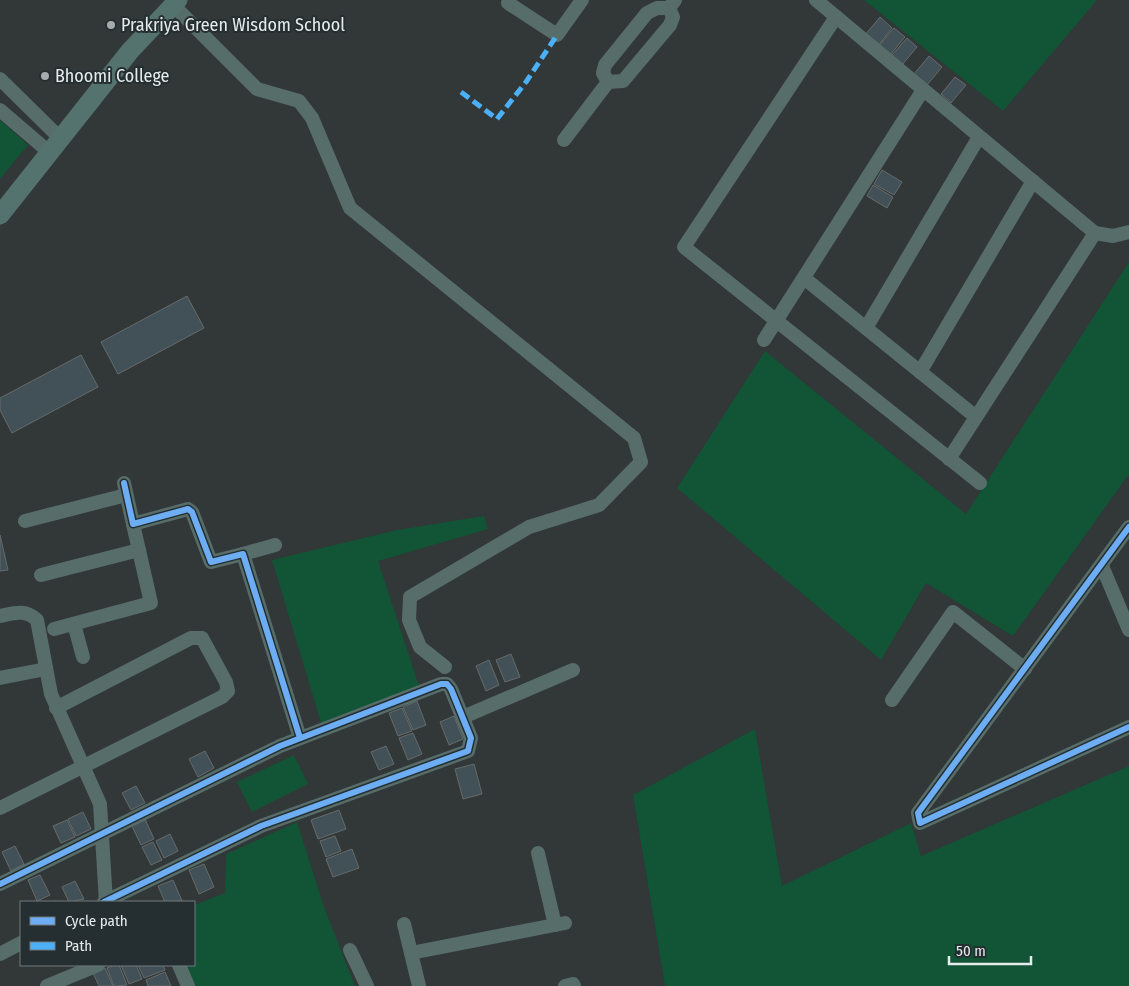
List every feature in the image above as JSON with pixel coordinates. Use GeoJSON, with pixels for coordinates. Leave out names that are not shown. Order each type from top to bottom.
{"type":"FeatureCollection","features":[{"type":"Feature","properties":{"kind":"main road"},"geometry":{"type":"LineString","coordinates":[[0,215],[130,51],[176,3]]}},
{"type":"Feature","properties":{"kind":"street"},"geometry":{"type":"LineString","coordinates":[[508,3],[557,35],[582,0]]}},
{"type":"Feature","properties":{"kind":"street"},"geometry":{"type":"LineString","coordinates":[[816,0],[1095,233],[1112,236],[1129,232]]}},
{"type":"Feature","properties":{"kind":"street"},"geometry":{"type":"LineString","coordinates":[[176,3],[257,90],[299,101],[312,118],[350,208],[634,438],[641,462],[598,505],[529,527],[410,596],[409,620],[420,648],[444,667]]}},
{"type":"Feature","properties":{"kind":"street"},"geometry":{"type":"LineString","coordinates":[[564,140],[608,82],[623,81],[670,25],[672,4],[657,8],[647,14],[606,66],[603,72],[608,82]]}},
{"type":"Feature","properties":{"kind":"street"},"geometry":{"type":"LineString","coordinates":[[836,17],[684,247],[980,483]]}},
{"type":"Feature","properties":{"kind":"street"},"geometry":{"type":"LineString","coordinates":[[0,79],[55,146]]}},
{"type":"Feature","properties":{"kind":"street"},"geometry":{"type":"LineString","coordinates":[[764,340],[923,90]]}},
{"type":"Feature","properties":{"kind":"street"},"geometry":{"type":"LineString","coordinates":[[0,110],[55,146]]}},
{"type":"Feature","properties":{"kind":"street"},"geometry":{"type":"LineString","coordinates":[[866,328],[979,137]]}},
{"type":"Feature","properties":{"kind":"street"},"geometry":{"type":"LineString","coordinates":[[920,372],[1032,181]]}},
{"type":"Feature","properties":{"kind":"street"},"geometry":{"type":"LineString","coordinates":[[949,459],[1095,233]]}},
{"type":"Feature","properties":{"kind":"street"},"geometry":{"type":"LineString","coordinates":[[804,278],[976,417]]}},
{"type":"Feature","properties":{"kind":"street"},"geometry":{"type":"LineString","coordinates":[[25,521],[125,489],[151,603],[54,629]]}},
{"type":"Feature","properties":{"kind":"street"},"geometry":{"type":"LineString","coordinates":[[133,524],[188,509],[192,512],[211,562],[276,545]]}},
{"type":"Feature","properties":{"kind":"street"},"geometry":{"type":"LineString","coordinates":[[1129,527],[918,813],[920,823],[1129,727]]}},
{"type":"Feature","properties":{"kind":"street"},"geometry":{"type":"LineString","coordinates":[[41,574],[139,550]]}},
{"type":"Feature","properties":{"kind":"street"},"geometry":{"type":"LineString","coordinates":[[243,554],[300,738]]}},
{"type":"Feature","properties":{"kind":"street"},"geometry":{"type":"LineString","coordinates":[[1102,566],[1129,630]]}},
{"type":"Feature","properties":{"kind":"street"},"geometry":{"type":"LineString","coordinates":[[0,616],[20,612],[30,614],[37,620],[46,669],[56,708],[100,804],[105,901]]}},
{"type":"Feature","properties":{"kind":"street"},"geometry":{"type":"LineString","coordinates":[[892,700],[954,612],[1024,670]]}},
{"type":"Feature","properties":{"kind":"street"},"geometry":{"type":"LineString","coordinates":[[74,624],[83,657]]}},
{"type":"Feature","properties":{"kind":"street"},"geometry":{"type":"LineString","coordinates":[[0,808],[222,697],[228,691],[226,682],[202,638],[191,638],[56,708]]}},
{"type":"Feature","properties":{"kind":"street"},"geometry":{"type":"LineString","coordinates":[[0,678],[46,669]]}},
{"type":"Feature","properties":{"kind":"street"},"geometry":{"type":"LineString","coordinates":[[462,717],[573,670]]}},
{"type":"Feature","properties":{"kind":"street"},"geometry":{"type":"LineString","coordinates":[[0,884],[280,746],[441,684],[446,684],[451,689],[471,738],[468,751],[261,826],[107,901]]}},
{"type":"Feature","properties":{"kind":"street"},"geometry":{"type":"LineString","coordinates":[[411,953],[560,924],[538,852]]}},
{"type":"Feature","properties":{"kind":"street"},"geometry":{"type":"LineString","coordinates":[[404,924],[419,986]]}},
{"type":"Feature","properties":{"kind":"street"},"geometry":{"type":"LineString","coordinates":[[0,954],[20,944]]}},
{"type":"Feature","properties":{"kind":"street"},"geometry":{"type":"LineString","coordinates":[[350,950],[367,986]]}},
{"type":"Feature","properties":{"kind":"street"},"geometry":{"type":"LineString","coordinates":[[47,986],[96,966]]}},
{"type":"Feature","properties":{"kind":"street"},"geometry":{"type":"LineString","coordinates":[[178,966],[188,986]]}},
{"type":"Feature","properties":{"kind":"street"},"geometry":{"type":"LineString","coordinates":[[565,986],[573,984],[574,986]]}},
{"type":"Feature","properties":{"kind":"green space"},"geometry":{"type":"Polygon","coordinates":[[[864,0],[1097,0],[1003,111],[864,0]]]}},
{"type":"Feature","properties":{"kind":"green space"},"geometry":{"type":"Polygon","coordinates":[[[0,120],[28,145],[0,179],[0,120]]]}},
{"type":"Feature","properties":{"kind":"green space"},"geometry":{"type":"Polygon","coordinates":[[[1129,262],[1129,474],[1013,636],[926,583],[881,660],[677,488],[765,351],[966,514],[1129,262]]]}},
{"type":"Feature","properties":{"kind":"green space"},"geometry":{"type":"Polygon","coordinates":[[[484,516],[488,529],[378,561],[419,686],[322,726],[272,560],[397,530],[484,516]]]}},
{"type":"Feature","properties":{"kind":"green space"},"geometry":{"type":"Polygon","coordinates":[[[755,729],[782,886],[911,823],[921,856],[1129,766],[1129,986],[665,986],[633,795],[755,729]]]}},
{"type":"Feature","properties":{"kind":"green space"},"geometry":{"type":"Polygon","coordinates":[[[294,755],[308,784],[252,812],[237,782],[294,755]]]}},
{"type":"Feature","properties":{"kind":"green space"},"geometry":{"type":"Polygon","coordinates":[[[297,822],[324,907],[355,986],[193,986],[185,966],[195,966],[195,905],[225,893],[226,854],[297,822]]]}},
{"type":"Feature","properties":{"kind":"building"},"geometry":{"type":"Polygon","coordinates":[[[880,17],[892,28],[878,46],[865,35],[880,17]]]}},
{"type":"Feature","properties":{"kind":"building"},"geometry":{"type":"Polygon","coordinates":[[[894,28],[905,37],[890,55],[879,46],[894,28]]]}},
{"type":"Feature","properties":{"kind":"building"},"geometry":{"type":"Polygon","coordinates":[[[907,38],[917,47],[902,65],[891,56],[907,38]]]}},
{"type":"Feature","properties":{"kind":"building"},"geometry":{"type":"Polygon","coordinates":[[[929,56],[942,67],[927,85],[914,74],[929,56]]]}},
{"type":"Feature","properties":{"kind":"building"},"geometry":{"type":"Polygon","coordinates":[[[955,77],[966,85],[951,103],[941,94],[955,77]]]}},
{"type":"Feature","properties":{"kind":"building"},"geometry":{"type":"Polygon","coordinates":[[[882,170],[902,182],[894,195],[874,184],[882,170]]]}},
{"type":"Feature","properties":{"kind":"building"},"geometry":{"type":"Polygon","coordinates":[[[873,185],[893,197],[887,208],[867,196],[873,185]]]}},
{"type":"Feature","properties":{"kind":"building"},"geometry":{"type":"Polygon","coordinates":[[[187,296],[204,328],[118,374],[101,342],[187,296]]]}},
{"type":"Feature","properties":{"kind":"building"},"geometry":{"type":"Polygon","coordinates":[[[81,355],[98,387],[12,433],[0,410],[0,398],[81,355]]]}},
{"type":"Feature","properties":{"kind":"building"},"geometry":{"type":"Polygon","coordinates":[[[0,535],[8,570],[0,571],[0,535]]]}},
{"type":"Feature","properties":{"kind":"building"},"geometry":{"type":"Polygon","coordinates":[[[511,654],[520,677],[505,682],[496,660],[511,654]]]}},
{"type":"Feature","properties":{"kind":"building"},"geometry":{"type":"Polygon","coordinates":[[[489,660],[499,685],[486,691],[476,666],[489,660]]]}},
{"type":"Feature","properties":{"kind":"building"},"geometry":{"type":"Polygon","coordinates":[[[417,701],[426,725],[413,730],[403,707],[417,701]]]}},
{"type":"Feature","properties":{"kind":"building"},"geometry":{"type":"Polygon","coordinates":[[[402,708],[412,731],[398,736],[389,713],[402,708]]]}},
{"type":"Feature","properties":{"kind":"building"},"geometry":{"type":"Polygon","coordinates":[[[454,716],[463,739],[449,745],[440,722],[454,716]]]}},
{"type":"Feature","properties":{"kind":"building"},"geometry":{"type":"Polygon","coordinates":[[[413,733],[422,754],[408,760],[399,738],[413,733]]]}},
{"type":"Feature","properties":{"kind":"building"},"geometry":{"type":"Polygon","coordinates":[[[386,746],[394,764],[379,770],[371,752],[386,746]]]}},
{"type":"Feature","properties":{"kind":"building"},"geometry":{"type":"Polygon","coordinates":[[[205,751],[214,768],[198,777],[189,759],[205,751]]]}},
{"type":"Feature","properties":{"kind":"building"},"geometry":{"type":"Polygon","coordinates":[[[474,764],[482,794],[463,799],[455,769],[474,764]]]}},
{"type":"Feature","properties":{"kind":"building"},"geometry":{"type":"Polygon","coordinates":[[[136,786],[145,803],[131,810],[122,793],[136,786]]]}},
{"type":"Feature","properties":{"kind":"building"},"geometry":{"type":"Polygon","coordinates":[[[339,810],[346,829],[318,839],[311,820],[339,810]]]}},
{"type":"Feature","properties":{"kind":"building"},"geometry":{"type":"Polygon","coordinates":[[[83,812],[91,829],[76,836],[68,819],[83,812]]]}},
{"type":"Feature","properties":{"kind":"building"},"geometry":{"type":"Polygon","coordinates":[[[145,819],[154,839],[141,845],[132,826],[145,819]]]}},
{"type":"Feature","properties":{"kind":"building"},"geometry":{"type":"Polygon","coordinates":[[[67,820],[75,837],[61,843],[53,826],[67,820]]]}},
{"type":"Feature","properties":{"kind":"building"},"geometry":{"type":"Polygon","coordinates":[[[170,834],[178,851],[164,858],[156,841],[170,834]]]}},
{"type":"Feature","properties":{"kind":"building"},"geometry":{"type":"Polygon","coordinates":[[[335,836],[341,851],[326,857],[320,841],[335,836]]]}},
{"type":"Feature","properties":{"kind":"building"},"geometry":{"type":"Polygon","coordinates":[[[153,842],[162,860],[151,865],[142,847],[153,842]]]}},
{"type":"Feature","properties":{"kind":"building"},"geometry":{"type":"Polygon","coordinates":[[[15,846],[24,864],[11,871],[2,852],[15,846]]]}},
{"type":"Feature","properties":{"kind":"building"},"geometry":{"type":"Polygon","coordinates":[[[352,849],[359,868],[333,877],[326,859],[352,849]]]}},
{"type":"Feature","properties":{"kind":"building"},"geometry":{"type":"Polygon","coordinates":[[[204,864],[214,887],[199,894],[189,870],[204,864]]]}},
{"type":"Feature","properties":{"kind":"building"},"geometry":{"type":"Polygon","coordinates":[[[40,875],[50,895],[37,901],[28,880],[40,875]]]}},
{"type":"Feature","properties":{"kind":"building"},"geometry":{"type":"Polygon","coordinates":[[[173,880],[182,901],[165,901],[158,886],[173,880]]]}},
{"type":"Feature","properties":{"kind":"building"},"geometry":{"type":"Polygon","coordinates":[[[75,881],[84,899],[69,901],[62,887],[75,881]]]}},
{"type":"Feature","properties":{"kind":"building"},"geometry":{"type":"Polygon","coordinates":[[[119,966],[127,985],[114,986],[107,968],[119,966]]]}},
{"type":"Feature","properties":{"kind":"building"},"geometry":{"type":"Polygon","coordinates":[[[121,966],[136,966],[142,979],[129,984],[121,966]]]}},
{"type":"Feature","properties":{"kind":"building"},"geometry":{"type":"Polygon","coordinates":[[[138,966],[163,966],[165,970],[144,978],[138,966]]]}},
{"type":"Feature","properties":{"kind":"building"},"geometry":{"type":"Polygon","coordinates":[[[105,968],[113,986],[99,986],[93,973],[105,968]]]}},
{"type":"Feature","properties":{"kind":"building"},"geometry":{"type":"Polygon","coordinates":[[[165,972],[171,986],[148,986],[146,980],[165,972]]]}},
{"type":"Feature","properties":{"kind":"marked path"},"geometry":{"type":"LineString","coordinates":[[461,92],[497,119],[526,82],[557,35]]}},
{"type":"Feature","properties":{"kind":"cycle path"},"geometry":{"type":"LineString","coordinates":[[124,483],[133,524],[188,509],[192,512],[211,562],[243,554],[300,738]]}},
{"type":"Feature","properties":{"kind":"cycle path"},"geometry":{"type":"LineString","coordinates":[[1129,527],[918,813],[920,823],[1129,727]]}},
{"type":"Feature","properties":{"kind":"cycle path"},"geometry":{"type":"LineString","coordinates":[[0,884],[280,746],[441,684],[447,684],[451,689],[471,738],[468,751],[261,826],[106,901]]}},
{"type":"Feature","properties":{"kind":"place","name":"Prakriya Green Wisdom School"},"geometry":{"type":"Point","coordinates":[111,25]}},
{"type":"Feature","properties":{"kind":"place","name":"Bhoomi College"},"geometry":{"type":"Point","coordinates":[45,76]}}]}
